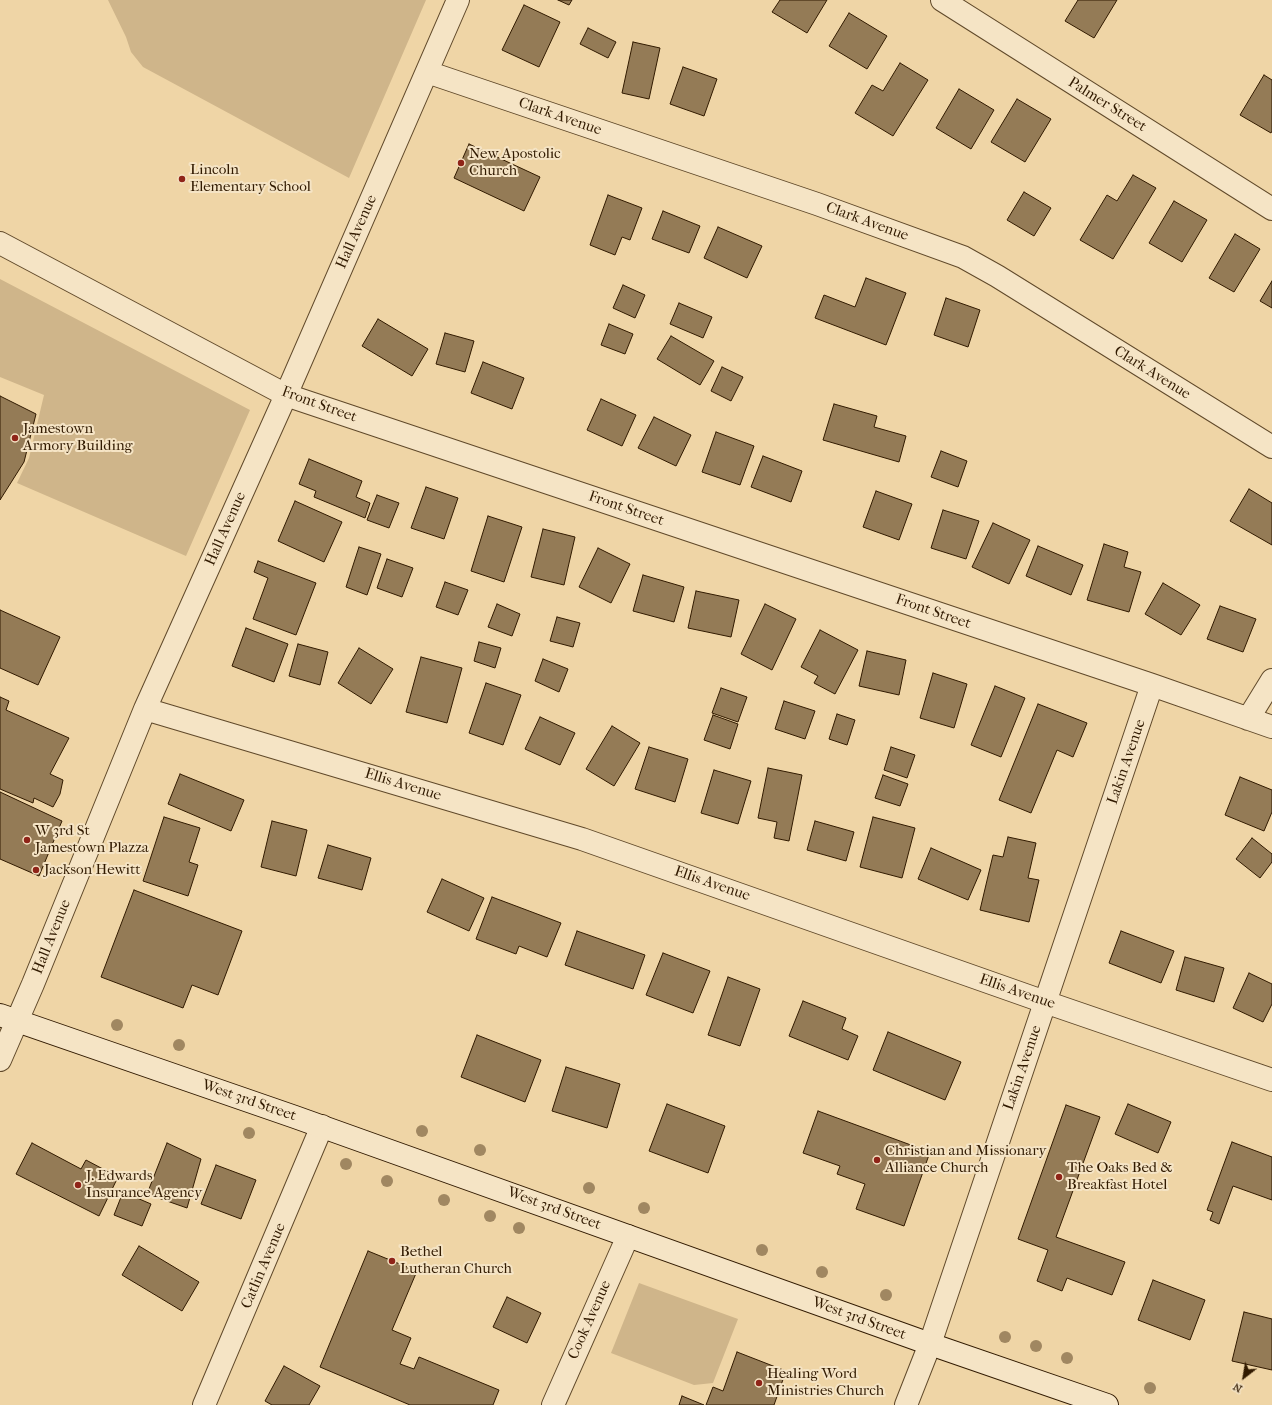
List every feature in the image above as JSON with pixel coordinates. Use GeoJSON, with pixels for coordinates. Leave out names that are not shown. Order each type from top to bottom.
{"type":"FeatureCollection","features":[{"type":"Feature","properties":{"kind":"street","name":"Hall Avenue"},"geometry":{"type":"LineString","coordinates":[[0,1060],[9,1017],[286,395],[458,0]]}},
{"type":"Feature","properties":{"kind":"street","name":"Palmer Street"},"geometry":{"type":"LineString","coordinates":[[942,0],[1272,208]]}},
{"type":"Feature","properties":{"kind":"street","name":"Clark Avenue"},"geometry":{"type":"LineString","coordinates":[[427,72],[817,204],[963,257],[1272,447]]}},
{"type":"Feature","properties":{"kind":"street","name":"Front Street"},"geometry":{"type":"LineString","coordinates":[[0,244],[286,395],[1152,685],[1272,727]]}},
{"type":"Feature","properties":{"kind":"street"},"geometry":{"type":"LineString","coordinates":[[1248,719],[1272,680]]}},
{"type":"Feature","properties":{"kind":"street","name":"Lakin Avenue"},"geometry":{"type":"LineString","coordinates":[[906,1405],[930,1344],[1152,685]]}},
{"type":"Feature","properties":{"kind":"street","name":"Ellis Avenue"},"geometry":{"type":"LineString","coordinates":[[145,709],[582,839],[1045,1002],[1272,1080]]}},
{"type":"Feature","properties":{"kind":"street","name":"West 3rd Street"},"geometry":{"type":"LineString","coordinates":[[9,1017],[322,1126],[930,1344],[1107,1405]]}},
{"type":"Feature","properties":{"kind":"street","name":"Catlin Avenue"},"geometry":{"type":"LineString","coordinates":[[204,1405],[322,1126]]}},
{"type":"Feature","properties":{"kind":"street","name":"Cook Avenue"},"geometry":{"type":"LineString","coordinates":[[553,1405],[628,1236]]}},
{"type":"Feature","properties":{"kind":"shaded area"},"geometry":{"type":"Polygon","coordinates":[[[108,0],[426,0],[349,178],[143,67],[131,52],[126,37],[108,0]]]}},
{"type":"Feature","properties":{"kind":"shaded area"},"geometry":{"type":"Polygon","coordinates":[[[0,279],[250,410],[186,556],[17,483],[29,458],[44,395],[0,377],[0,279]]]}},
{"type":"Feature","properties":{"kind":"shaded area"},"geometry":{"type":"Polygon","coordinates":[[[639,1283],[738,1319],[713,1383],[694,1385],[611,1353],[639,1283]]]}},
{"type":"Feature","properties":{"kind":"building"},"geometry":{"type":"Polygon","coordinates":[[[558,0],[572,0],[569,5],[558,0]]]}},
{"type":"Feature","properties":{"kind":"building"},"geometry":{"type":"Polygon","coordinates":[[[780,0],[827,0],[807,33],[772,12],[780,0]]]}},
{"type":"Feature","properties":{"kind":"building"},"geometry":{"type":"Polygon","coordinates":[[[1078,0],[1117,0],[1094,38],[1065,21],[1078,0]]]}},
{"type":"Feature","properties":{"kind":"building"},"geometry":{"type":"Polygon","coordinates":[[[524,5],[560,22],[539,67],[502,50],[524,5]]]}},
{"type":"Feature","properties":{"kind":"building"},"geometry":{"type":"Polygon","coordinates":[[[849,13],[887,36],[867,69],[829,46],[849,13]]]}},
{"type":"Feature","properties":{"kind":"building"},"geometry":{"type":"Polygon","coordinates":[[[588,28],[616,42],[608,58],[580,44],[588,28]]]}},
{"type":"Feature","properties":{"kind":"building"},"geometry":{"type":"Polygon","coordinates":[[[633,42],[660,48],[649,99],[622,93],[633,42]]]}},
{"type":"Feature","properties":{"kind":"building"},"geometry":{"type":"Polygon","coordinates":[[[900,63],[928,80],[893,136],[855,113],[872,85],[883,91],[900,63]]]}},
{"type":"Feature","properties":{"kind":"building"},"geometry":{"type":"Polygon","coordinates":[[[683,67],[717,79],[704,116],[670,104],[683,67]]]}},
{"type":"Feature","properties":{"kind":"building"},"geometry":{"type":"Polygon","coordinates":[[[1264,75],[1272,80],[1271,133],[1240,115],[1264,75]]]}},
{"type":"Feature","properties":{"kind":"building"},"geometry":{"type":"Polygon","coordinates":[[[959,89],[994,110],[971,149],[936,128],[959,89]]]}},
{"type":"Feature","properties":{"kind":"building"},"geometry":{"type":"Polygon","coordinates":[[[1017,99],[1051,119],[1025,162],[991,142],[1017,99]]]}},
{"type":"Feature","properties":{"kind":"building"},"geometry":{"type":"Polygon","coordinates":[[[469,144],[540,177],[524,211],[454,178],[469,144]]]}},
{"type":"Feature","properties":{"kind":"building"},"geometry":{"type":"Polygon","coordinates":[[[1133,175],[1156,188],[1113,259],[1080,240],[1107,195],[1117,201],[1133,175]]]}},
{"type":"Feature","properties":{"kind":"building"},"geometry":{"type":"Polygon","coordinates":[[[1024,192],[1051,208],[1034,236],[1007,220],[1024,192]]]}},
{"type":"Feature","properties":{"kind":"building"},"geometry":{"type":"Polygon","coordinates":[[[608,195],[642,208],[630,240],[622,237],[615,255],[590,245],[608,195]]]}},
{"type":"Feature","properties":{"kind":"building"},"geometry":{"type":"Polygon","coordinates":[[[1174,201],[1207,220],[1182,262],[1149,243],[1174,201]]]}},
{"type":"Feature","properties":{"kind":"building"},"geometry":{"type":"Polygon","coordinates":[[[663,211],[700,226],[689,253],[652,239],[663,211]]]}},
{"type":"Feature","properties":{"kind":"building"},"geometry":{"type":"Polygon","coordinates":[[[718,227],[762,246],[747,278],[704,258],[718,227]]]}},
{"type":"Feature","properties":{"kind":"building"},"geometry":{"type":"Polygon","coordinates":[[[1235,234],[1260,249],[1234,292],[1209,278],[1235,234]]]}},
{"type":"Feature","properties":{"kind":"building"},"geometry":{"type":"Polygon","coordinates":[[[866,278],[906,293],[886,345],[815,318],[824,295],[855,307],[866,278]]]}},
{"type":"Feature","properties":{"kind":"building"},"geometry":{"type":"Polygon","coordinates":[[[1272,281],[1272,308],[1260,301],[1272,281]]]}},
{"type":"Feature","properties":{"kind":"building"},"geometry":{"type":"Polygon","coordinates":[[[623,285],[645,295],[635,318],[613,308],[623,285]]]}},
{"type":"Feature","properties":{"kind":"building"},"geometry":{"type":"Polygon","coordinates":[[[946,298],[980,310],[968,347],[934,335],[946,298]]]}},
{"type":"Feature","properties":{"kind":"building"},"geometry":{"type":"Polygon","coordinates":[[[679,303],[712,317],[703,338],[670,324],[679,303]]]}},
{"type":"Feature","properties":{"kind":"building"},"geometry":{"type":"Polygon","coordinates":[[[378,319],[428,349],[412,376],[362,346],[378,319]]]}},
{"type":"Feature","properties":{"kind":"building"},"geometry":{"type":"Polygon","coordinates":[[[609,324],[633,334],[625,354],[601,345],[609,324]]]}},
{"type":"Feature","properties":{"kind":"building"},"geometry":{"type":"Polygon","coordinates":[[[445,333],[474,341],[465,372],[436,364],[445,333]]]}},
{"type":"Feature","properties":{"kind":"building"},"geometry":{"type":"Polygon","coordinates":[[[671,336],[714,361],[700,385],[657,359],[671,336]]]}},
{"type":"Feature","properties":{"kind":"building"},"geometry":{"type":"Polygon","coordinates":[[[483,362],[524,378],[512,409],[471,393],[483,362]]]}},
{"type":"Feature","properties":{"kind":"building"},"geometry":{"type":"Polygon","coordinates":[[[722,367],[743,377],[731,401],[711,391],[722,367]]]}},
{"type":"Feature","properties":{"kind":"building","name":"Jamestown Armory Building"},"geometry":{"type":"Polygon","coordinates":[[[0,396],[36,414],[24,462],[0,500],[0,396]]]}},
{"type":"Feature","properties":{"kind":"building"},"geometry":{"type":"Polygon","coordinates":[[[601,399],[636,415],[622,446],[587,430],[601,399]]]}},
{"type":"Feature","properties":{"kind":"building"},"geometry":{"type":"Polygon","coordinates":[[[834,404],[877,416],[874,427],[906,436],[899,462],[823,440],[834,404]]]}},
{"type":"Feature","properties":{"kind":"building"},"geometry":{"type":"Polygon","coordinates":[[[654,417],[691,435],[676,466],[638,448],[654,417]]]}},
{"type":"Feature","properties":{"kind":"building"},"geometry":{"type":"Polygon","coordinates":[[[716,432],[754,446],[740,485],[702,472],[716,432]]]}},
{"type":"Feature","properties":{"kind":"building"},"geometry":{"type":"Polygon","coordinates":[[[941,451],[967,461],[958,487],[931,477],[941,451]]]}},
{"type":"Feature","properties":{"kind":"building"},"geometry":{"type":"Polygon","coordinates":[[[763,456],[802,471],[791,502],[751,487],[763,456]]]}},
{"type":"Feature","properties":{"kind":"building"},"geometry":{"type":"Polygon","coordinates":[[[309,459],[362,481],[356,497],[370,503],[365,518],[314,497],[316,491],[299,484],[309,459]]]}},
{"type":"Feature","properties":{"kind":"building"},"geometry":{"type":"Polygon","coordinates":[[[426,487],[458,498],[444,539],[411,528],[426,487]]]}},
{"type":"Feature","properties":{"kind":"building"},"geometry":{"type":"Polygon","coordinates":[[[1249,489],[1272,503],[1272,545],[1230,521],[1249,489]]]}},
{"type":"Feature","properties":{"kind":"building"},"geometry":{"type":"Polygon","coordinates":[[[876,491],[912,504],[899,540],[863,527],[876,491]]]}},
{"type":"Feature","properties":{"kind":"building"},"geometry":{"type":"Polygon","coordinates":[[[377,495],[399,503],[389,528],[367,520],[377,495]]]}},
{"type":"Feature","properties":{"kind":"building"},"geometry":{"type":"Polygon","coordinates":[[[295,501],[342,522],[324,562],[278,541],[295,501]]]}},
{"type":"Feature","properties":{"kind":"building"},"geometry":{"type":"Polygon","coordinates":[[[943,510],[979,521],[966,559],[931,548],[943,510]]]}},
{"type":"Feature","properties":{"kind":"building"},"geometry":{"type":"Polygon","coordinates":[[[488,516],[522,527],[504,582],[471,571],[488,516]]]}},
{"type":"Feature","properties":{"kind":"building"},"geometry":{"type":"Polygon","coordinates":[[[993,523],[1030,540],[1009,584],[972,567],[993,523]]]}},
{"type":"Feature","properties":{"kind":"building"},"geometry":{"type":"Polygon","coordinates":[[[543,529],[575,537],[564,585],[531,577],[543,529]]]}},
{"type":"Feature","properties":{"kind":"building"},"geometry":{"type":"Polygon","coordinates":[[[1104,544],[1128,552],[1124,567],[1141,572],[1129,612],[1087,600],[1104,544]]]}},
{"type":"Feature","properties":{"kind":"building"},"geometry":{"type":"Polygon","coordinates":[[[1038,546],[1083,565],[1071,595],[1026,576],[1038,546]]]}},
{"type":"Feature","properties":{"kind":"building"},"geometry":{"type":"Polygon","coordinates":[[[359,547],[381,554],[367,595],[346,587],[359,547]]]}},
{"type":"Feature","properties":{"kind":"building"},"geometry":{"type":"Polygon","coordinates":[[[598,548],[630,564],[611,603],[579,587],[598,548]]]}},
{"type":"Feature","properties":{"kind":"building"},"geometry":{"type":"Polygon","coordinates":[[[387,559],[413,568],[402,597],[377,588],[387,559]]]}},
{"type":"Feature","properties":{"kind":"building"},"geometry":{"type":"Polygon","coordinates":[[[258,561],[316,583],[296,635],[253,619],[268,578],[254,572],[258,561]]]}},
{"type":"Feature","properties":{"kind":"building"},"geometry":{"type":"Polygon","coordinates":[[[643,575],[684,587],[674,622],[633,611],[643,575]]]}},
{"type":"Feature","properties":{"kind":"building"},"geometry":{"type":"Polygon","coordinates":[[[445,582],[468,590],[458,615],[436,607],[445,582]]]}},
{"type":"Feature","properties":{"kind":"building"},"geometry":{"type":"Polygon","coordinates":[[[1163,583],[1200,605],[1181,635],[1145,614],[1163,583]]]}},
{"type":"Feature","properties":{"kind":"building"},"geometry":{"type":"Polygon","coordinates":[[[696,591],[739,600],[731,637],[688,628],[696,591]]]}},
{"type":"Feature","properties":{"kind":"building"},"geometry":{"type":"Polygon","coordinates":[[[497,604],[520,614],[512,636],[488,627],[497,604]]]}},
{"type":"Feature","properties":{"kind":"building"},"geometry":{"type":"Polygon","coordinates":[[[765,604],[796,619],[772,670],[741,654],[765,604]]]}},
{"type":"Feature","properties":{"kind":"building"},"geometry":{"type":"Polygon","coordinates":[[[1220,606],[1256,619],[1243,652],[1207,639],[1220,606]]]}},
{"type":"Feature","properties":{"kind":"building"},"geometry":{"type":"Polygon","coordinates":[[[0,610],[60,637],[38,685],[0,668],[0,610]]]}},
{"type":"Feature","properties":{"kind":"building"},"geometry":{"type":"Polygon","coordinates":[[[557,617],[580,623],[573,647],[550,641],[557,617]]]}},
{"type":"Feature","properties":{"kind":"building"},"geometry":{"type":"Polygon","coordinates":[[[246,628],[288,644],[274,682],[232,666],[246,628]]]}},
{"type":"Feature","properties":{"kind":"building"},"geometry":{"type":"Polygon","coordinates":[[[820,630],[858,650],[835,694],[814,683],[818,676],[801,667],[820,630]]]}},
{"type":"Feature","properties":{"kind":"building"},"geometry":{"type":"Polygon","coordinates":[[[479,642],[501,648],[495,668],[474,661],[479,642]]]}},
{"type":"Feature","properties":{"kind":"building"},"geometry":{"type":"Polygon","coordinates":[[[298,644],[328,652],[320,685],[289,676],[298,644]]]}},
{"type":"Feature","properties":{"kind":"building"},"geometry":{"type":"Polygon","coordinates":[[[359,648],[393,669],[371,704],[338,683],[359,648]]]}},
{"type":"Feature","properties":{"kind":"building"},"geometry":{"type":"Polygon","coordinates":[[[867,651],[906,660],[899,695],[859,686],[867,651]]]}},
{"type":"Feature","properties":{"kind":"building"},"geometry":{"type":"Polygon","coordinates":[[[421,657],[462,668],[447,723],[406,712],[421,657]]]}},
{"type":"Feature","properties":{"kind":"building"},"geometry":{"type":"Polygon","coordinates":[[[543,659],[568,669],[559,692],[535,681],[543,659]]]}},
{"type":"Feature","properties":{"kind":"building"},"geometry":{"type":"Polygon","coordinates":[[[933,673],[967,684],[954,728],[920,718],[933,673]]]}},
{"type":"Feature","properties":{"kind":"building"},"geometry":{"type":"Polygon","coordinates":[[[486,683],[521,695],[503,745],[469,733],[486,683]]]}},
{"type":"Feature","properties":{"kind":"building"},"geometry":{"type":"Polygon","coordinates":[[[995,686],[1025,698],[1001,757],[971,745],[995,686]]]}},
{"type":"Feature","properties":{"kind":"building"},"geometry":{"type":"Polygon","coordinates":[[[721,688],[747,697],[738,722],[712,713],[721,688]]]}},
{"type":"Feature","properties":{"kind":"building"},"geometry":{"type":"Polygon","coordinates":[[[0,697],[9,701],[6,710],[69,738],[50,774],[63,780],[60,794],[53,807],[34,798],[33,803],[0,789],[0,697]]]}},
{"type":"Feature","properties":{"kind":"building"},"geometry":{"type":"Polygon","coordinates":[[[784,701],[815,711],[805,739],[775,729],[784,701]]]}},
{"type":"Feature","properties":{"kind":"building"},"geometry":{"type":"Polygon","coordinates":[[[1038,704],[1087,723],[1073,757],[1057,750],[1031,813],[999,800],[1038,704]]]}},
{"type":"Feature","properties":{"kind":"building"},"geometry":{"type":"Polygon","coordinates":[[[837,714],[855,720],[847,745],[829,739],[837,714]]]}},
{"type":"Feature","properties":{"kind":"building"},"geometry":{"type":"Polygon","coordinates":[[[713,715],[738,724],[730,749],[704,740],[713,715]]]}},
{"type":"Feature","properties":{"kind":"building"},"geometry":{"type":"Polygon","coordinates":[[[540,717],[575,733],[560,765],[525,749],[540,717]]]}},
{"type":"Feature","properties":{"kind":"building"},"geometry":{"type":"Polygon","coordinates":[[[612,726],[640,743],[614,786],[586,769],[612,726]]]}},
{"type":"Feature","properties":{"kind":"building"},"geometry":{"type":"Polygon","coordinates":[[[649,747],[688,759],[675,802],[635,789],[649,747]]]}},
{"type":"Feature","properties":{"kind":"building"},"geometry":{"type":"Polygon","coordinates":[[[891,747],[915,755],[907,778],[884,770],[891,747]]]}},
{"type":"Feature","properties":{"kind":"building"},"geometry":{"type":"Polygon","coordinates":[[[768,768],[802,775],[789,841],[774,838],[777,822],[758,818],[768,768]]]}},
{"type":"Feature","properties":{"kind":"building"},"geometry":{"type":"Polygon","coordinates":[[[714,770],[751,781],[738,824],[701,813],[714,770]]]}},
{"type":"Feature","properties":{"kind":"building"},"geometry":{"type":"Polygon","coordinates":[[[180,774],[244,800],[231,831],[168,804],[180,774]]]}},
{"type":"Feature","properties":{"kind":"building"},"geometry":{"type":"Polygon","coordinates":[[[883,775],[908,784],[900,806],[875,798],[883,775]]]}},
{"type":"Feature","properties":{"kind":"building"},"geometry":{"type":"Polygon","coordinates":[[[1240,777],[1272,790],[1272,812],[1264,831],[1225,815],[1240,777]]]}},
{"type":"Feature","properties":{"kind":"building","name":"W 3rd St Jamestown Plazza"},"geometry":{"type":"Polygon","coordinates":[[[0,792],[62,821],[39,876],[0,859],[0,792]]]}},
{"type":"Feature","properties":{"kind":"building"},"geometry":{"type":"Polygon","coordinates":[[[164,817],[200,828],[189,862],[198,865],[188,896],[143,881],[164,817]]]}},
{"type":"Feature","properties":{"kind":"building"},"geometry":{"type":"Polygon","coordinates":[[[873,817],[915,828],[902,878],[860,867],[873,817]]]}},
{"type":"Feature","properties":{"kind":"building"},"geometry":{"type":"Polygon","coordinates":[[[272,821],[307,830],[296,876],[261,867],[272,821]]]}},
{"type":"Feature","properties":{"kind":"building"},"geometry":{"type":"Polygon","coordinates":[[[815,821],[854,832],[846,861],[807,850],[815,821]]]}},
{"type":"Feature","properties":{"kind":"building"},"geometry":{"type":"Polygon","coordinates":[[[1008,837],[1036,843],[1028,878],[1039,880],[1029,922],[980,910],[993,855],[1003,857],[1008,837]]]}},
{"type":"Feature","properties":{"kind":"building"},"geometry":{"type":"Polygon","coordinates":[[[1252,838],[1272,854],[1272,862],[1260,878],[1236,859],[1252,838]]]}},
{"type":"Feature","properties":{"kind":"building"},"geometry":{"type":"Polygon","coordinates":[[[328,845],[371,858],[362,890],[318,878],[328,845]]]}},
{"type":"Feature","properties":{"kind":"building"},"geometry":{"type":"Polygon","coordinates":[[[931,848],[981,870],[968,900],[918,879],[931,848]]]}},
{"type":"Feature","properties":{"kind":"building"},"geometry":{"type":"Polygon","coordinates":[[[442,879],[484,898],[469,931],[427,912],[442,879]]]}},
{"type":"Feature","properties":{"kind":"building"},"geometry":{"type":"Polygon","coordinates":[[[134,890],[242,931],[218,995],[192,985],[183,1008],[101,977],[134,890]]]}},
{"type":"Feature","properties":{"kind":"building"},"geometry":{"type":"Polygon","coordinates":[[[492,897],[561,923],[547,957],[519,946],[516,954],[476,939],[492,897]]]}},
{"type":"Feature","properties":{"kind":"building"},"geometry":{"type":"Polygon","coordinates":[[[577,931],[645,955],[633,989],[565,965],[577,931]]]}},
{"type":"Feature","properties":{"kind":"building"},"geometry":{"type":"Polygon","coordinates":[[[1121,931],[1174,951],[1161,983],[1109,963],[1121,931]]]}},
{"type":"Feature","properties":{"kind":"building"},"geometry":{"type":"Polygon","coordinates":[[[663,953],[710,971],[693,1013],[646,995],[663,953]]]}},
{"type":"Feature","properties":{"kind":"building"},"geometry":{"type":"Polygon","coordinates":[[[1185,957],[1224,968],[1214,1002],[1176,990],[1185,957]]]}},
{"type":"Feature","properties":{"kind":"building"},"geometry":{"type":"Polygon","coordinates":[[[1249,973],[1272,984],[1272,1004],[1263,1022],[1233,1008],[1249,973]]]}},
{"type":"Feature","properties":{"kind":"building"},"geometry":{"type":"Polygon","coordinates":[[[728,977],[760,989],[740,1046],[708,1035],[728,977]]]}},
{"type":"Feature","properties":{"kind":"building"},"geometry":{"type":"Polygon","coordinates":[[[803,1001],[846,1018],[842,1029],[858,1036],[848,1060],[789,1036],[803,1001]]]}},
{"type":"Feature","properties":{"kind":"building"},"geometry":{"type":"Polygon","coordinates":[[[888,1032],[961,1062],[945,1100],[873,1070],[888,1032]]]}},
{"type":"Feature","properties":{"kind":"building"},"geometry":{"type":"Polygon","coordinates":[[[477,1035],[541,1060],[525,1102],[461,1077],[477,1035]]]}},
{"type":"Feature","properties":{"kind":"building"},"geometry":{"type":"Polygon","coordinates":[[[566,1067],[620,1084],[607,1128],[552,1111],[566,1067]]]}},
{"type":"Feature","properties":{"kind":"building"},"geometry":{"type":"Polygon","coordinates":[[[667,1104],[725,1126],[708,1173],[649,1151],[667,1104]]]}},
{"type":"Feature","properties":{"kind":"building"},"geometry":{"type":"Polygon","coordinates":[[[1128,1104],[1171,1122],[1158,1153],[1115,1134],[1128,1104]]]}},
{"type":"Feature","properties":{"kind":"building","name":"The Oaks Bed & Breakfast Hotel"},"geometry":{"type":"Polygon","coordinates":[[[1066,1105],[1100,1117],[1056,1237],[1125,1262],[1112,1295],[1067,1278],[1062,1291],[1037,1281],[1048,1250],[1018,1239],[1066,1105]]]}},
{"type":"Feature","properties":{"kind":"building"},"geometry":{"type":"Polygon","coordinates":[[[818,1111],[930,1152],[904,1226],[856,1209],[865,1184],[837,1174],[840,1166],[803,1153],[818,1111]]]}},
{"type":"Feature","properties":{"kind":"building"},"geometry":{"type":"Polygon","coordinates":[[[1232,1142],[1272,1157],[1272,1200],[1233,1186],[1219,1224],[1210,1220],[1213,1212],[1207,1210],[1232,1142]]]}},
{"type":"Feature","properties":{"kind":"building"},"geometry":{"type":"Polygon","coordinates":[[[32,1143],[81,1169],[86,1160],[118,1177],[99,1216],[16,1174],[32,1143]]]}},
{"type":"Feature","properties":{"kind":"building"},"geometry":{"type":"Polygon","coordinates":[[[167,1143],[201,1159],[187,1208],[147,1194],[167,1143]]]}},
{"type":"Feature","properties":{"kind":"building"},"geometry":{"type":"Polygon","coordinates":[[[216,1165],[256,1180],[241,1219],[201,1204],[216,1165]]]}},
{"type":"Feature","properties":{"kind":"building"},"geometry":{"type":"Polygon","coordinates":[[[123,1192],[151,1204],[142,1226],[114,1215],[123,1192]]]}},
{"type":"Feature","properties":{"kind":"building"},"geometry":{"type":"Polygon","coordinates":[[[139,1246],[199,1282],[182,1311],[122,1275],[139,1246]]]}},
{"type":"Feature","properties":{"kind":"building"},"geometry":{"type":"Polygon","coordinates":[[[368,1251],[417,1271],[392,1330],[411,1338],[400,1364],[414,1369],[419,1357],[499,1390],[493,1405],[410,1405],[320,1367],[368,1251]]]}},
{"type":"Feature","properties":{"kind":"building"},"geometry":{"type":"Polygon","coordinates":[[[1153,1280],[1205,1300],[1190,1340],[1138,1320],[1153,1280]]]}},
{"type":"Feature","properties":{"kind":"building"},"geometry":{"type":"Polygon","coordinates":[[[507,1297],[541,1313],[527,1343],[493,1327],[507,1297]]]}},
{"type":"Feature","properties":{"kind":"building"},"geometry":{"type":"Polygon","coordinates":[[[1244,1312],[1272,1319],[1272,1370],[1232,1361],[1244,1312]]]}},
{"type":"Feature","properties":{"kind":"building"},"geometry":{"type":"Polygon","coordinates":[[[737,1352],[786,1371],[774,1405],[706,1405],[713,1387],[723,1391],[737,1352]]]}},
{"type":"Feature","properties":{"kind":"building"},"geometry":{"type":"Polygon","coordinates":[[[284,1366],[320,1386],[309,1405],[272,1405],[265,1401],[284,1366]]]}},
{"type":"Feature","properties":{"kind":"building"},"geometry":{"type":"Polygon","coordinates":[[[682,1396],[704,1405],[679,1405],[682,1396]]]}},
{"type":"Feature","properties":{"kind":"place","name":"New Apostolic Church"},"geometry":{"type":"Point","coordinates":[461,163]}},
{"type":"Feature","properties":{"kind":"place","name":"Lincoln Elementary School"},"geometry":{"type":"Point","coordinates":[182,179]}},
{"type":"Feature","properties":{"kind":"place","name":"Jamestown Armory Building"},"geometry":{"type":"Point","coordinates":[15,438]}},
{"type":"Feature","properties":{"kind":"place","name":"W 3rd St Jamestown Plazza"},"geometry":{"type":"Point","coordinates":[27,840]}},
{"type":"Feature","properties":{"kind":"place","name":"Jackson Hewitt"},"geometry":{"type":"Point","coordinates":[36,870]}},
{"type":"Feature","properties":{"kind":"place","name":"Christian and Missionary Alliance Church"},"geometry":{"type":"Point","coordinates":[877,1160]}},
{"type":"Feature","properties":{"kind":"place","name":"The Oaks Bed & Breakfast Hotel"},"geometry":{"type":"Point","coordinates":[1059,1177]}},
{"type":"Feature","properties":{"kind":"place","name":"J. Edwards Insurance Agency"},"geometry":{"type":"Point","coordinates":[78,1185]}},
{"type":"Feature","properties":{"kind":"place","name":"Bethel Lutheran Church"},"geometry":{"type":"Point","coordinates":[392,1261]}},
{"type":"Feature","properties":{"kind":"place","name":"Healing Word Ministries Church"},"geometry":{"type":"Point","coordinates":[759,1383]}}]}
